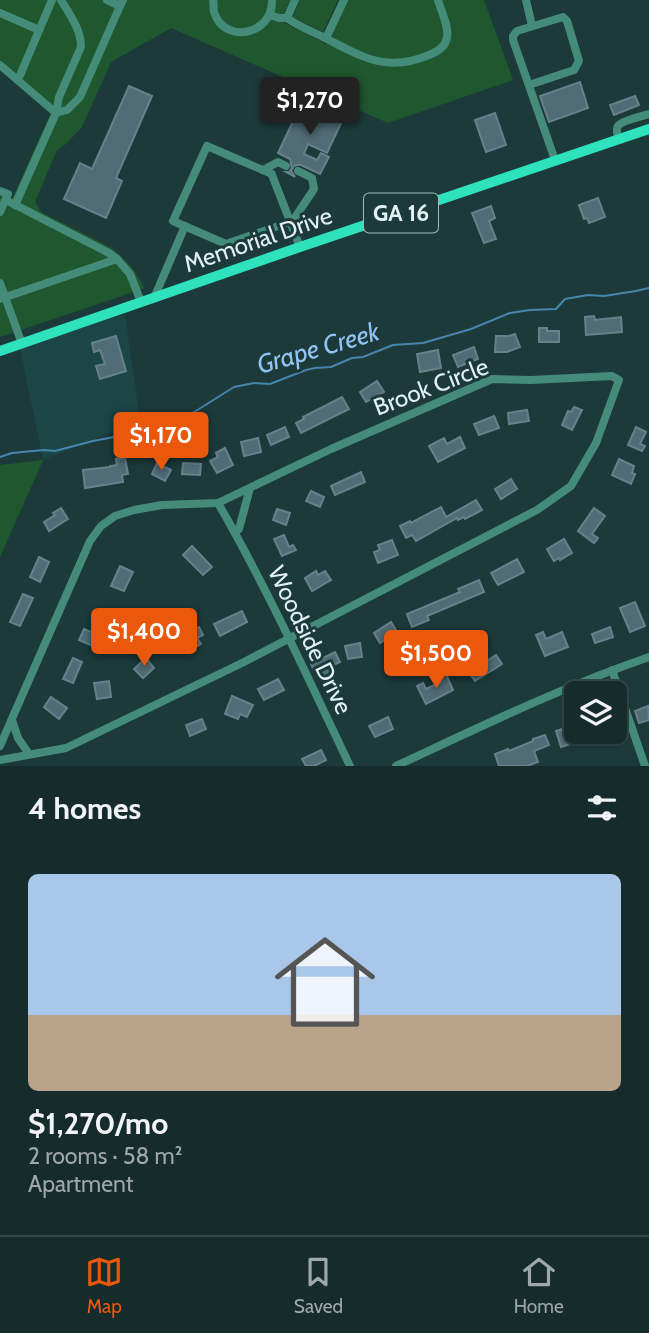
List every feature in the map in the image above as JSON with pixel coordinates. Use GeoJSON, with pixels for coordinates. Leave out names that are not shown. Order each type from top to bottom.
{"type":"FeatureCollection","features":[{"type":"Feature","properties":{"kind":"main road","name":"Memorial Drive"},"geometry":{"type":"LineString","coordinates":[[0,351],[649,129]]}},
{"type":"Feature","properties":{"kind":"street"},"geometry":{"type":"LineString","coordinates":[[18,80],[52,0]]}},
{"type":"Feature","properties":{"kind":"street"},"geometry":{"type":"LineString","coordinates":[[15,205],[57,113],[59,97],[81,47],[79,30],[61,0]]}},
{"type":"Feature","properties":{"kind":"street"},"geometry":{"type":"LineString","coordinates":[[57,113],[67,110],[80,97],[122,3],[107,0]]}},
{"type":"Feature","properties":{"kind":"street"},"geometry":{"type":"LineString","coordinates":[[214,0],[215,12],[220,22],[241,33],[253,31],[263,25],[270,15],[272,0]]}},
{"type":"Feature","properties":{"kind":"street"},"geometry":{"type":"LineString","coordinates":[[287,18],[295,0]]}},
{"type":"Feature","properties":{"kind":"street"},"geometry":{"type":"LineString","coordinates":[[326,38],[344,0]]}},
{"type":"Feature","properties":{"kind":"street"},"geometry":{"type":"LineString","coordinates":[[270,15],[287,18],[356,54],[389,64],[405,63],[434,53],[442,48],[446,41],[448,34],[438,0]]}},
{"type":"Feature","properties":{"kind":"street"},"geometry":{"type":"LineString","coordinates":[[526,0],[532,26]]}},
{"type":"Feature","properties":{"kind":"street"},"geometry":{"type":"LineString","coordinates":[[0,13],[39,30]]}},
{"type":"Feature","properties":{"kind":"street"},"geometry":{"type":"LineString","coordinates":[[529,85],[574,70],[579,61],[566,19],[560,17],[517,31],[513,36],[513,40],[555,160]]}},
{"type":"Feature","properties":{"kind":"street"},"geometry":{"type":"LineString","coordinates":[[0,65],[57,113]]}},
{"type":"Feature","properties":{"kind":"street"},"geometry":{"type":"LineString","coordinates":[[619,139],[616,131],[618,126],[649,114]]}},
{"type":"Feature","properties":{"kind":"street"},"geometry":{"type":"LineString","coordinates":[[298,171],[312,178],[314,189],[290,222],[226,244],[173,221],[207,146],[272,174],[290,222],[300,247]]}},
{"type":"Feature","properties":{"kind":"street"},"geometry":{"type":"LineString","coordinates":[[263,170],[278,162],[286,166]]}},
{"type":"Feature","properties":{"kind":"street"},"geometry":{"type":"LineString","coordinates":[[0,191],[8,194],[0,212]]}},
{"type":"Feature","properties":{"kind":"street"},"geometry":{"type":"LineString","coordinates":[[6,200],[99,247],[117,259],[130,274],[141,302]]}},
{"type":"Feature","properties":{"kind":"street"},"geometry":{"type":"LineString","coordinates":[[154,298],[185,226]]}},
{"type":"Feature","properties":{"kind":"street"},"geometry":{"type":"LineString","coordinates":[[94,267],[99,247]]}},
{"type":"Feature","properties":{"kind":"street"},"geometry":{"type":"LineString","coordinates":[[2,298],[117,259]]}},
{"type":"Feature","properties":{"kind":"street"},"geometry":{"type":"LineString","coordinates":[[0,283],[2,298],[22,344]]}},
{"type":"Feature","properties":{"kind":"street","name":"Brook Circle"},"geometry":{"type":"LineString","coordinates":[[0,746],[90,541],[101,526],[115,516],[162,505],[218,503],[331,449],[492,379],[612,376],[619,380],[596,443],[571,486],[537,510],[242,663],[66,748],[0,760]]}},
{"type":"Feature","properties":{"kind":"street"},"geometry":{"type":"LineString","coordinates":[[235,532],[239,529],[250,488]]}},
{"type":"Feature","properties":{"kind":"street","name":"Woodside Drive"},"geometry":{"type":"LineString","coordinates":[[218,503],[289,638],[350,766]]}},
{"type":"Feature","properties":{"kind":"street"},"geometry":{"type":"LineString","coordinates":[[396,766],[556,692],[649,657]]}},
{"type":"Feature","properties":{"kind":"street"},"geometry":{"type":"LineString","coordinates":[[612,670],[645,766]]}},
{"type":"Feature","properties":{"kind":"street"},"geometry":{"type":"LineString","coordinates":[[12,718],[18,738],[29,754]]}},
{"type":"Feature","properties":{"kind":"shaded area"},"geometry":{"type":"Polygon","coordinates":[[[125,314],[140,420],[43,460],[20,348],[125,314]]]}},
{"type":"Feature","properties":{"kind":"green space"},"geometry":{"type":"Polygon","coordinates":[[[0,0],[290,0],[281,21],[326,44],[347,0],[484,0],[513,80],[388,123],[171,28],[111,62],[82,127],[57,150],[35,202],[41,212],[112,248],[131,266],[145,288],[0,337],[0,194],[12,199],[54,106],[0,60],[0,0]]]}},
{"type":"Feature","properties":{"kind":"green space"},"geometry":{"type":"Polygon","coordinates":[[[300,0],[338,0],[323,32],[293,17],[300,0]]]}},
{"type":"Feature","properties":{"kind":"green space"},"geometry":{"type":"Polygon","coordinates":[[[43,460],[0,557],[0,465],[43,460]]]}},
{"type":"Feature","properties":{"kind":"building"},"geometry":{"type":"Polygon","coordinates":[[[580,82],[588,108],[549,122],[540,96],[580,82]]]}},
{"type":"Feature","properties":{"kind":"building"},"geometry":{"type":"Polygon","coordinates":[[[129,86],[152,96],[116,178],[122,181],[106,218],[64,199],[80,163],[92,169],[129,86]]]}},
{"type":"Feature","properties":{"kind":"building"},"geometry":{"type":"Polygon","coordinates":[[[635,96],[639,105],[614,115],[610,105],[635,96]]]}},
{"type":"Feature","properties":{"kind":"building"},"geometry":{"type":"Polygon","coordinates":[[[303,100],[343,119],[327,153],[308,144],[304,154],[317,160],[321,153],[329,157],[320,174],[297,165],[291,171],[295,177],[286,172],[292,168],[290,159],[278,153],[303,100]]]}},
{"type":"Feature","properties":{"kind":"building"},"geometry":{"type":"Polygon","coordinates":[[[495,113],[506,145],[486,152],[475,120],[495,113]]]}},
{"type":"Feature","properties":{"kind":"building"},"geometry":{"type":"Polygon","coordinates":[[[598,198],[605,217],[589,223],[587,218],[584,219],[579,205],[598,198]]]}},
{"type":"Feature","properties":{"kind":"building"},"geometry":{"type":"Polygon","coordinates":[[[491,206],[495,218],[489,221],[496,239],[484,243],[472,213],[491,206]]]}},
{"type":"Feature","properties":{"kind":"building"},"geometry":{"type":"Polygon","coordinates":[[[594,316],[595,320],[621,317],[622,332],[586,335],[585,317],[594,316]]]}},
{"type":"Feature","properties":{"kind":"building"},"geometry":{"type":"Polygon","coordinates":[[[539,328],[559,331],[559,342],[539,342],[539,328]]]}},
{"type":"Feature","properties":{"kind":"building"},"geometry":{"type":"Polygon","coordinates":[[[515,334],[520,347],[507,352],[495,352],[496,336],[515,334]]]}},
{"type":"Feature","properties":{"kind":"building"},"geometry":{"type":"Polygon","coordinates":[[[116,336],[126,371],[100,379],[96,366],[105,364],[100,350],[94,352],[92,343],[116,336]]]}},
{"type":"Feature","properties":{"kind":"building"},"geometry":{"type":"Polygon","coordinates":[[[474,347],[478,359],[458,367],[453,355],[474,347]]]}},
{"type":"Feature","properties":{"kind":"building"},"geometry":{"type":"Polygon","coordinates":[[[438,350],[441,368],[420,372],[417,354],[438,350]]]}},
{"type":"Feature","properties":{"kind":"building"},"geometry":{"type":"Polygon","coordinates":[[[377,381],[384,392],[366,402],[360,392],[377,381]]]}},
{"type":"Feature","properties":{"kind":"building"},"geometry":{"type":"Polygon","coordinates":[[[342,397],[349,409],[301,433],[296,423],[342,397]]]}},
{"type":"Feature","properties":{"kind":"building"},"geometry":{"type":"Polygon","coordinates":[[[574,407],[582,410],[572,430],[562,425],[568,411],[571,412],[574,407]]]}},
{"type":"Feature","properties":{"kind":"building"},"geometry":{"type":"Polygon","coordinates":[[[527,410],[529,421],[509,424],[508,413],[527,410]]]}},
{"type":"Feature","properties":{"kind":"building"},"geometry":{"type":"Polygon","coordinates":[[[494,416],[499,428],[479,435],[474,424],[494,416]]]}},
{"type":"Feature","properties":{"kind":"building"},"geometry":{"type":"Polygon","coordinates":[[[285,427],[289,437],[271,445],[267,435],[285,427]]]}},
{"type":"Feature","properties":{"kind":"building"},"geometry":{"type":"Polygon","coordinates":[[[636,427],[646,432],[640,444],[645,446],[642,451],[628,445],[636,427]]]}},
{"type":"Feature","properties":{"kind":"building"},"geometry":{"type":"Polygon","coordinates":[[[460,437],[465,448],[438,462],[429,446],[444,438],[447,444],[460,437]]]}},
{"type":"Feature","properties":{"kind":"building"},"geometry":{"type":"Polygon","coordinates":[[[258,438],[261,452],[244,456],[241,442],[258,438]]]}},
{"type":"Feature","properties":{"kind":"building"},"geometry":{"type":"Polygon","coordinates":[[[225,448],[233,465],[217,473],[210,461],[218,457],[216,453],[225,448]]]}},
{"type":"Feature","properties":{"kind":"building"},"geometry":{"type":"Polygon","coordinates":[[[125,458],[128,474],[122,475],[123,482],[85,488],[83,470],[117,465],[116,459],[125,458]]]}},
{"type":"Feature","properties":{"kind":"building"},"geometry":{"type":"Polygon","coordinates":[[[619,459],[634,466],[632,473],[635,474],[631,484],[612,475],[619,459]]]}},
{"type":"Feature","properties":{"kind":"building"},"geometry":{"type":"Polygon","coordinates":[[[157,463],[171,470],[165,481],[152,474],[157,463]]]}},
{"type":"Feature","properties":{"kind":"building"},"geometry":{"type":"Polygon","coordinates":[[[183,463],[201,464],[200,475],[182,474],[183,463]]]}},
{"type":"Feature","properties":{"kind":"building"},"geometry":{"type":"Polygon","coordinates":[[[361,472],[365,482],[335,495],[331,486],[361,472]]]}},
{"type":"Feature","properties":{"kind":"building"},"geometry":{"type":"Polygon","coordinates":[[[511,479],[517,489],[501,499],[495,489],[511,479]]]}},
{"type":"Feature","properties":{"kind":"building"},"geometry":{"type":"Polygon","coordinates":[[[311,491],[324,497],[320,507],[306,501],[311,491]]]}},
{"type":"Feature","properties":{"kind":"building"},"geometry":{"type":"Polygon","coordinates":[[[476,500],[482,510],[465,519],[457,518],[416,541],[412,535],[406,538],[400,526],[441,507],[446,517],[476,500]]]}},
{"type":"Feature","properties":{"kind":"building"},"geometry":{"type":"Polygon","coordinates":[[[61,508],[68,519],[49,531],[44,522],[61,508]]]}},
{"type":"Feature","properties":{"kind":"building"},"geometry":{"type":"Polygon","coordinates":[[[594,508],[605,516],[592,534],[598,538],[594,543],[578,531],[594,508]]]}},
{"type":"Feature","properties":{"kind":"building"},"geometry":{"type":"Polygon","coordinates":[[[277,509],[290,513],[286,525],[273,520],[277,509]]]}},
{"type":"Feature","properties":{"kind":"building"},"geometry":{"type":"Polygon","coordinates":[[[284,535],[289,547],[293,545],[296,550],[282,556],[274,539],[284,535]]]}},
{"type":"Feature","properties":{"kind":"building"},"geometry":{"type":"Polygon","coordinates":[[[564,539],[572,553],[554,561],[547,549],[564,539]]]}},
{"type":"Feature","properties":{"kind":"building"},"geometry":{"type":"Polygon","coordinates":[[[392,540],[398,555],[378,563],[374,552],[380,550],[378,545],[392,540]]]}},
{"type":"Feature","properties":{"kind":"building"},"geometry":{"type":"Polygon","coordinates":[[[192,546],[212,567],[203,575],[183,555],[192,546]]]}},
{"type":"Feature","properties":{"kind":"building"},"geometry":{"type":"Polygon","coordinates":[[[39,557],[49,562],[40,582],[30,577],[39,557]]]}},
{"type":"Feature","properties":{"kind":"building"},"geometry":{"type":"Polygon","coordinates":[[[517,559],[524,572],[498,585],[491,573],[517,559]]]}},
{"type":"Feature","properties":{"kind":"building"},"geometry":{"type":"Polygon","coordinates":[[[120,566],[133,572],[124,591],[111,586],[120,566]]]}},
{"type":"Feature","properties":{"kind":"building"},"geometry":{"type":"Polygon","coordinates":[[[316,571],[318,575],[325,571],[331,580],[312,591],[305,578],[316,571]]]}},
{"type":"Feature","properties":{"kind":"building"},"geometry":{"type":"Polygon","coordinates":[[[479,580],[484,592],[427,616],[429,620],[412,627],[407,614],[460,592],[458,589],[479,580]]]}},
{"type":"Feature","properties":{"kind":"building"},"geometry":{"type":"Polygon","coordinates":[[[23,594],[33,598],[20,626],[10,622],[23,594]]]}},
{"type":"Feature","properties":{"kind":"building"},"geometry":{"type":"Polygon","coordinates":[[[635,602],[645,626],[630,632],[620,608],[635,602]]]}},
{"type":"Feature","properties":{"kind":"building"},"geometry":{"type":"Polygon","coordinates":[[[242,611],[247,622],[220,636],[214,624],[242,611]]]}},
{"type":"Feature","properties":{"kind":"building"},"geometry":{"type":"Polygon","coordinates":[[[391,622],[397,632],[380,643],[374,633],[391,622]]]}},
{"type":"Feature","properties":{"kind":"building"},"geometry":{"type":"Polygon","coordinates":[[[199,627],[203,635],[197,638],[201,644],[190,650],[185,641],[196,635],[193,630],[199,627]]]}},
{"type":"Feature","properties":{"kind":"building"},"geometry":{"type":"Polygon","coordinates":[[[610,627],[613,637],[595,643],[592,634],[610,627]]]}},
{"type":"Feature","properties":{"kind":"building"},"geometry":{"type":"Polygon","coordinates":[[[84,629],[98,635],[93,646],[79,640],[84,629]]]}},
{"type":"Feature","properties":{"kind":"building"},"geometry":{"type":"Polygon","coordinates":[[[543,632],[546,639],[562,632],[568,647],[545,656],[536,635],[543,632]]]}},
{"type":"Feature","properties":{"kind":"building"},"geometry":{"type":"Polygon","coordinates":[[[360,643],[362,657],[348,659],[345,646],[360,643]]]}},
{"type":"Feature","properties":{"kind":"building"},"geometry":{"type":"Polygon","coordinates":[[[335,652],[340,662],[329,667],[335,678],[326,682],[321,670],[315,673],[311,664],[335,652]]]}},
{"type":"Feature","properties":{"kind":"building"},"geometry":{"type":"Polygon","coordinates":[[[496,655],[502,664],[475,681],[470,674],[474,669],[496,655]]]}},
{"type":"Feature","properties":{"kind":"building"},"geometry":{"type":"Polygon","coordinates":[[[73,658],[82,662],[73,683],[63,679],[73,658]]]}},
{"type":"Feature","properties":{"kind":"building"},"geometry":{"type":"Polygon","coordinates":[[[146,658],[154,668],[143,678],[134,669],[146,658]]]}},
{"type":"Feature","properties":{"kind":"building"},"geometry":{"type":"Polygon","coordinates":[[[446,674],[453,690],[426,704],[417,686],[423,683],[426,689],[441,682],[439,678],[446,674]]]}},
{"type":"Feature","properties":{"kind":"building"},"geometry":{"type":"Polygon","coordinates":[[[278,679],[284,690],[264,700],[258,689],[278,679]]]}},
{"type":"Feature","properties":{"kind":"building"},"geometry":{"type":"Polygon","coordinates":[[[109,681],[111,697],[97,699],[94,683],[109,681]]]}},
{"type":"Feature","properties":{"kind":"building"},"geometry":{"type":"Polygon","coordinates":[[[232,696],[253,705],[247,717],[240,714],[238,719],[225,714],[232,696]]]}},
{"type":"Feature","properties":{"kind":"building"},"geometry":{"type":"Polygon","coordinates":[[[51,697],[67,708],[59,719],[44,707],[51,697]]]}},
{"type":"Feature","properties":{"kind":"building"},"geometry":{"type":"Polygon","coordinates":[[[648,706],[649,720],[639,723],[635,711],[648,706]]]}},
{"type":"Feature","properties":{"kind":"building"},"geometry":{"type":"Polygon","coordinates":[[[388,717],[393,729],[375,737],[369,726],[388,717]]]}},
{"type":"Feature","properties":{"kind":"building"},"geometry":{"type":"Polygon","coordinates":[[[202,719],[206,729],[190,736],[186,725],[202,719]]]}},
{"type":"Feature","properties":{"kind":"building"},"geometry":{"type":"Polygon","coordinates":[[[564,728],[564,744],[571,744],[561,747],[556,731],[564,728]]]}},
{"type":"Feature","properties":{"kind":"building"},"geometry":{"type":"Polygon","coordinates":[[[545,735],[549,745],[534,751],[538,762],[527,766],[499,766],[495,754],[508,749],[509,751],[545,735]]]}},
{"type":"Feature","properties":{"kind":"building"},"geometry":{"type":"Polygon","coordinates":[[[321,750],[326,760],[314,766],[306,766],[302,759],[321,750]]]}},
{"type":"Feature","properties":{"kind":"waterway","name":"Grape Creek"},"geometry":{"type":"LineString","coordinates":[[0,457],[12,453],[55,451],[172,426],[234,387],[254,383],[270,384],[306,370],[331,367],[393,345],[423,343],[471,329],[510,313],[556,309],[565,299],[649,288]]}}]}
